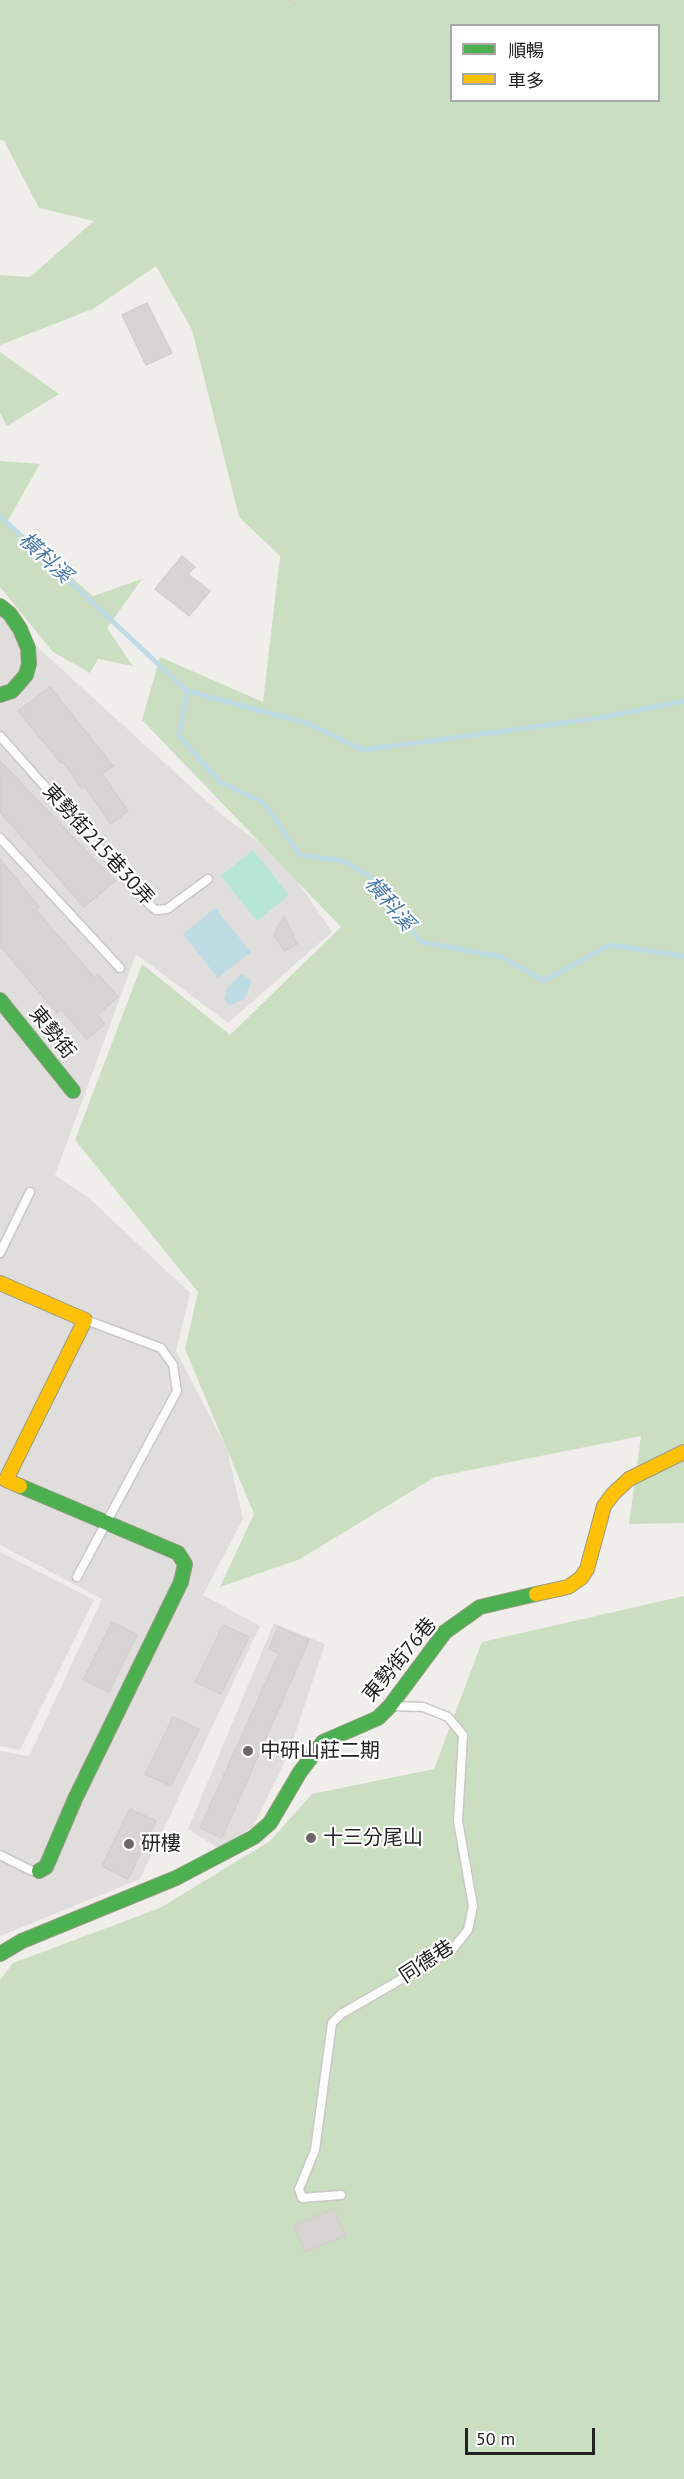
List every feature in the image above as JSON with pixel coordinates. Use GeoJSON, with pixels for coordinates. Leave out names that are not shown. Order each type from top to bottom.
{"type":"FeatureCollection","features":[{"type":"Feature","properties":{"kind":"street"},"geometry":{"type":"LineString","coordinates":[[0,606],[20,629],[28,648],[29,664],[26,675],[12,691],[0,695]]}},
{"type":"Feature","properties":{"kind":"street","name":"東勢街"},"geometry":{"type":"LineString","coordinates":[[0,1000],[73,1091]]}},
{"type":"Feature","properties":{"kind":"street"},"geometry":{"type":"LineString","coordinates":[[0,1283],[85,1320],[3,1486],[106,1521],[178,1553],[185,1564],[181,1582],[75,1799],[46,1867],[39,1871]]}},
{"type":"Feature","properties":{"kind":"street","name":"東勢街76巷"},"geometry":{"type":"LineString","coordinates":[[0,1954],[22,1941],[176,1878],[254,1836],[270,1823],[300,1772],[323,1742],[378,1718],[390,1706],[445,1632],[480,1607],[568,1587],[581,1578],[588,1569],[604,1506],[613,1494],[628,1479],[684,1452]]}},
{"type":"Feature","properties":{"kind":"lane","name":"東勢街215巷30弄"},"geometry":{"type":"LineString","coordinates":[[0,736],[156,910],[167,909],[208,879]]}},
{"type":"Feature","properties":{"kind":"lane"},"geometry":{"type":"LineString","coordinates":[[0,838],[120,968]]}},
{"type":"Feature","properties":{"kind":"lane"},"geometry":{"type":"LineString","coordinates":[[0,1253],[30,1192]]}},
{"type":"Feature","properties":{"kind":"lane"},"geometry":{"type":"LineString","coordinates":[[77,1577],[177,1391],[173,1365],[161,1348],[85,1320]]}},
{"type":"Feature","properties":{"kind":"lane","name":"同德巷"},"geometry":{"type":"LineString","coordinates":[[341,2195],[302,2198],[299,2189],[315,2150],[332,2023],[341,2014],[452,1950],[468,1930],[472,1906],[458,1821],[463,1734],[448,1717],[423,1707],[390,1706]]}},
{"type":"Feature","properties":{"kind":"lane"},"geometry":{"type":"LineString","coordinates":[[0,1855],[32,1871],[39,1871]]}},
{"type":"Feature","properties":{"kind":"path"},"geometry":{"type":"LineString","coordinates":[[288,0],[296,5]]}},
{"type":"Feature","properties":{"kind":"shaded area"},"geometry":{"type":"Polygon","coordinates":[[[0,613],[223,816],[283,860],[332,932],[228,1023],[136,954],[55,1175],[88,1197],[190,1293],[176,1351],[227,1449],[243,1519],[203,1595],[260,1626],[140,1879],[0,1936],[0,1751],[29,1756],[102,1599],[0,1545],[0,613]]]}},
{"type":"Feature","properties":{"kind":"shaded area"},"geometry":{"type":"Polygon","coordinates":[[[0,1552],[94,1600],[20,1750],[0,1746],[0,1552]]]}},
{"type":"Feature","properties":{"kind":"shaded area","name":"中研山莊二期"},"geometry":{"type":"Polygon","coordinates":[[[274,1623],[325,1644],[288,1755],[253,1827],[218,1848],[188,1829],[274,1623]]]}},
{"type":"Feature","properties":{"kind":"green space"},"geometry":{"type":"Polygon","coordinates":[[[0,0],[684,0],[684,1523],[629,1524],[641,1436],[435,1477],[300,1559],[220,1587],[254,1514],[185,1349],[198,1292],[75,1140],[142,964],[230,1035],[341,927],[142,720],[160,657],[263,702],[280,556],[239,517],[192,330],[156,266],[93,309],[0,345],[0,275],[30,277],[94,221],[39,208],[4,141],[0,140],[0,0]]]}},
{"type":"Feature","properties":{"kind":"green space"},"geometry":{"type":"Polygon","coordinates":[[[0,352],[59,394],[7,426],[0,413],[0,352]]]}},
{"type":"Feature","properties":{"kind":"green space"},"geometry":{"type":"Polygon","coordinates":[[[0,461],[40,464],[7,522],[93,596],[142,579],[107,628],[133,666],[98,659],[90,673],[53,652],[0,587],[0,461]]]}},
{"type":"Feature","properties":{"kind":"green space"},"geometry":{"type":"Polygon","coordinates":[[[253,850],[289,895],[257,921],[221,876],[253,850]]]}},
{"type":"Feature","properties":{"kind":"green space"},"geometry":{"type":"Polygon","coordinates":[[[684,1596],[684,2479],[0,2479],[0,1980],[13,1963],[160,1908],[270,1841],[312,1794],[434,1769],[482,1642],[684,1596]]]}},
{"type":"Feature","properties":{"kind":"water"},"geometry":{"type":"Polygon","coordinates":[[[215,908],[251,952],[218,978],[183,934],[215,908]]]}},
{"type":"Feature","properties":{"kind":"water"},"geometry":{"type":"Polygon","coordinates":[[[242,974],[252,981],[245,999],[230,1005],[224,999],[227,988],[242,974]]]}},
{"type":"Feature","properties":{"kind":"building"},"geometry":{"type":"Polygon","coordinates":[[[147,303],[172,353],[146,365],[122,315],[147,303]]]}},
{"type":"Feature","properties":{"kind":"building"},"geometry":{"type":"Polygon","coordinates":[[[182,556],[195,567],[188,574],[210,591],[189,616],[155,589],[182,556]]]}},
{"type":"Feature","properties":{"kind":"building"},"geometry":{"type":"Polygon","coordinates":[[[50,687],[113,766],[102,774],[128,811],[111,824],[85,787],[82,789],[63,762],[61,763],[18,711],[50,687]]]}},
{"type":"Feature","properties":{"kind":"building"},"geometry":{"type":"Polygon","coordinates":[[[0,761],[115,881],[84,907],[0,812],[0,761]]]}},
{"type":"Feature","properties":{"kind":"building"},"geometry":{"type":"Polygon","coordinates":[[[0,859],[39,907],[36,910],[94,977],[98,974],[118,997],[97,1015],[105,1024],[87,1039],[61,1009],[57,1013],[0,946],[0,859]]]}},
{"type":"Feature","properties":{"kind":"building"},"geometry":{"type":"Polygon","coordinates":[[[284,916],[297,944],[284,951],[274,934],[284,916]]]}},
{"type":"Feature","properties":{"kind":"building"},"geometry":{"type":"Polygon","coordinates":[[[112,1622],[137,1635],[109,1692],[83,1680],[112,1622]]]}},
{"type":"Feature","properties":{"kind":"building"},"geometry":{"type":"Polygon","coordinates":[[[223,1625],[249,1637],[221,1694],[195,1682],[223,1625]]]}},
{"type":"Feature","properties":{"kind":"building","name":"中研山莊二期"},"geometry":{"type":"Polygon","coordinates":[[[278,1627],[309,1640],[222,1838],[200,1828],[279,1653],[269,1649],[278,1627]]]}},
{"type":"Feature","properties":{"kind":"building","name":"研樓"},"geometry":{"type":"Polygon","coordinates":[[[173,1717],[199,1729],[171,1786],[145,1774],[173,1717]]]}},
{"type":"Feature","properties":{"kind":"building","name":"研樓"},"geometry":{"type":"Polygon","coordinates":[[[130,1809],[156,1821],[128,1879],[102,1866],[130,1809]]]}},
{"type":"Feature","properties":{"kind":"building"},"geometry":{"type":"Polygon","coordinates":[[[334,2209],[345,2236],[305,2252],[294,2225],[334,2209]]]}},
{"type":"Feature","properties":{"kind":"waterway","name":"橫科溪"},"geometry":{"type":"LineString","coordinates":[[0,516],[187,691],[179,736],[220,782],[264,803],[300,855],[344,861],[369,876],[421,942],[502,957],[544,981],[609,945],[684,956]]}},
{"type":"Feature","properties":{"kind":"waterway"},"geometry":{"type":"LineString","coordinates":[[187,691],[307,723],[363,750],[599,718],[684,701]]}},
{"type":"Feature","properties":{"kind":"traffic: fast"},"geometry":{"type":"LineString","coordinates":[[0,606],[10,614],[20,629],[28,648],[29,664],[26,675],[12,691],[0,695]]}},
{"type":"Feature","properties":{"kind":"traffic: fast"},"geometry":{"type":"LineString","coordinates":[[0,1000],[73,1091]]}},
{"type":"Feature","properties":{"kind":"traffic: fast"},"geometry":{"type":"LineString","coordinates":[[20,1486],[178,1553],[185,1564],[181,1582],[75,1799],[46,1867],[39,1871]]}},
{"type":"Feature","properties":{"kind":"traffic: fast"},"geometry":{"type":"LineString","coordinates":[[0,1954],[22,1941],[176,1878],[254,1837],[270,1823],[300,1772],[323,1742],[378,1718],[390,1706],[445,1632],[480,1607],[536,1594]]}},
{"type":"Feature","properties":{"kind":"traffic: slow"},"geometry":{"type":"LineString","coordinates":[[0,1283],[85,1320],[6,1480],[20,1486]]}},
{"type":"Feature","properties":{"kind":"traffic: slow"},"geometry":{"type":"LineString","coordinates":[[536,1594],[568,1587],[581,1578],[587,1569],[604,1506],[613,1494],[629,1479],[684,1452]]}},
{"type":"Feature","properties":{"kind":"place","name":"中研山莊二期"},"geometry":{"type":"Point","coordinates":[248,1751]}},
{"type":"Feature","properties":{"kind":"place","name":"十三分尾山"},"geometry":{"type":"Point","coordinates":[311,1838]}},
{"type":"Feature","properties":{"kind":"place","name":"研樓"},"geometry":{"type":"Point","coordinates":[129,1844]}}]}
